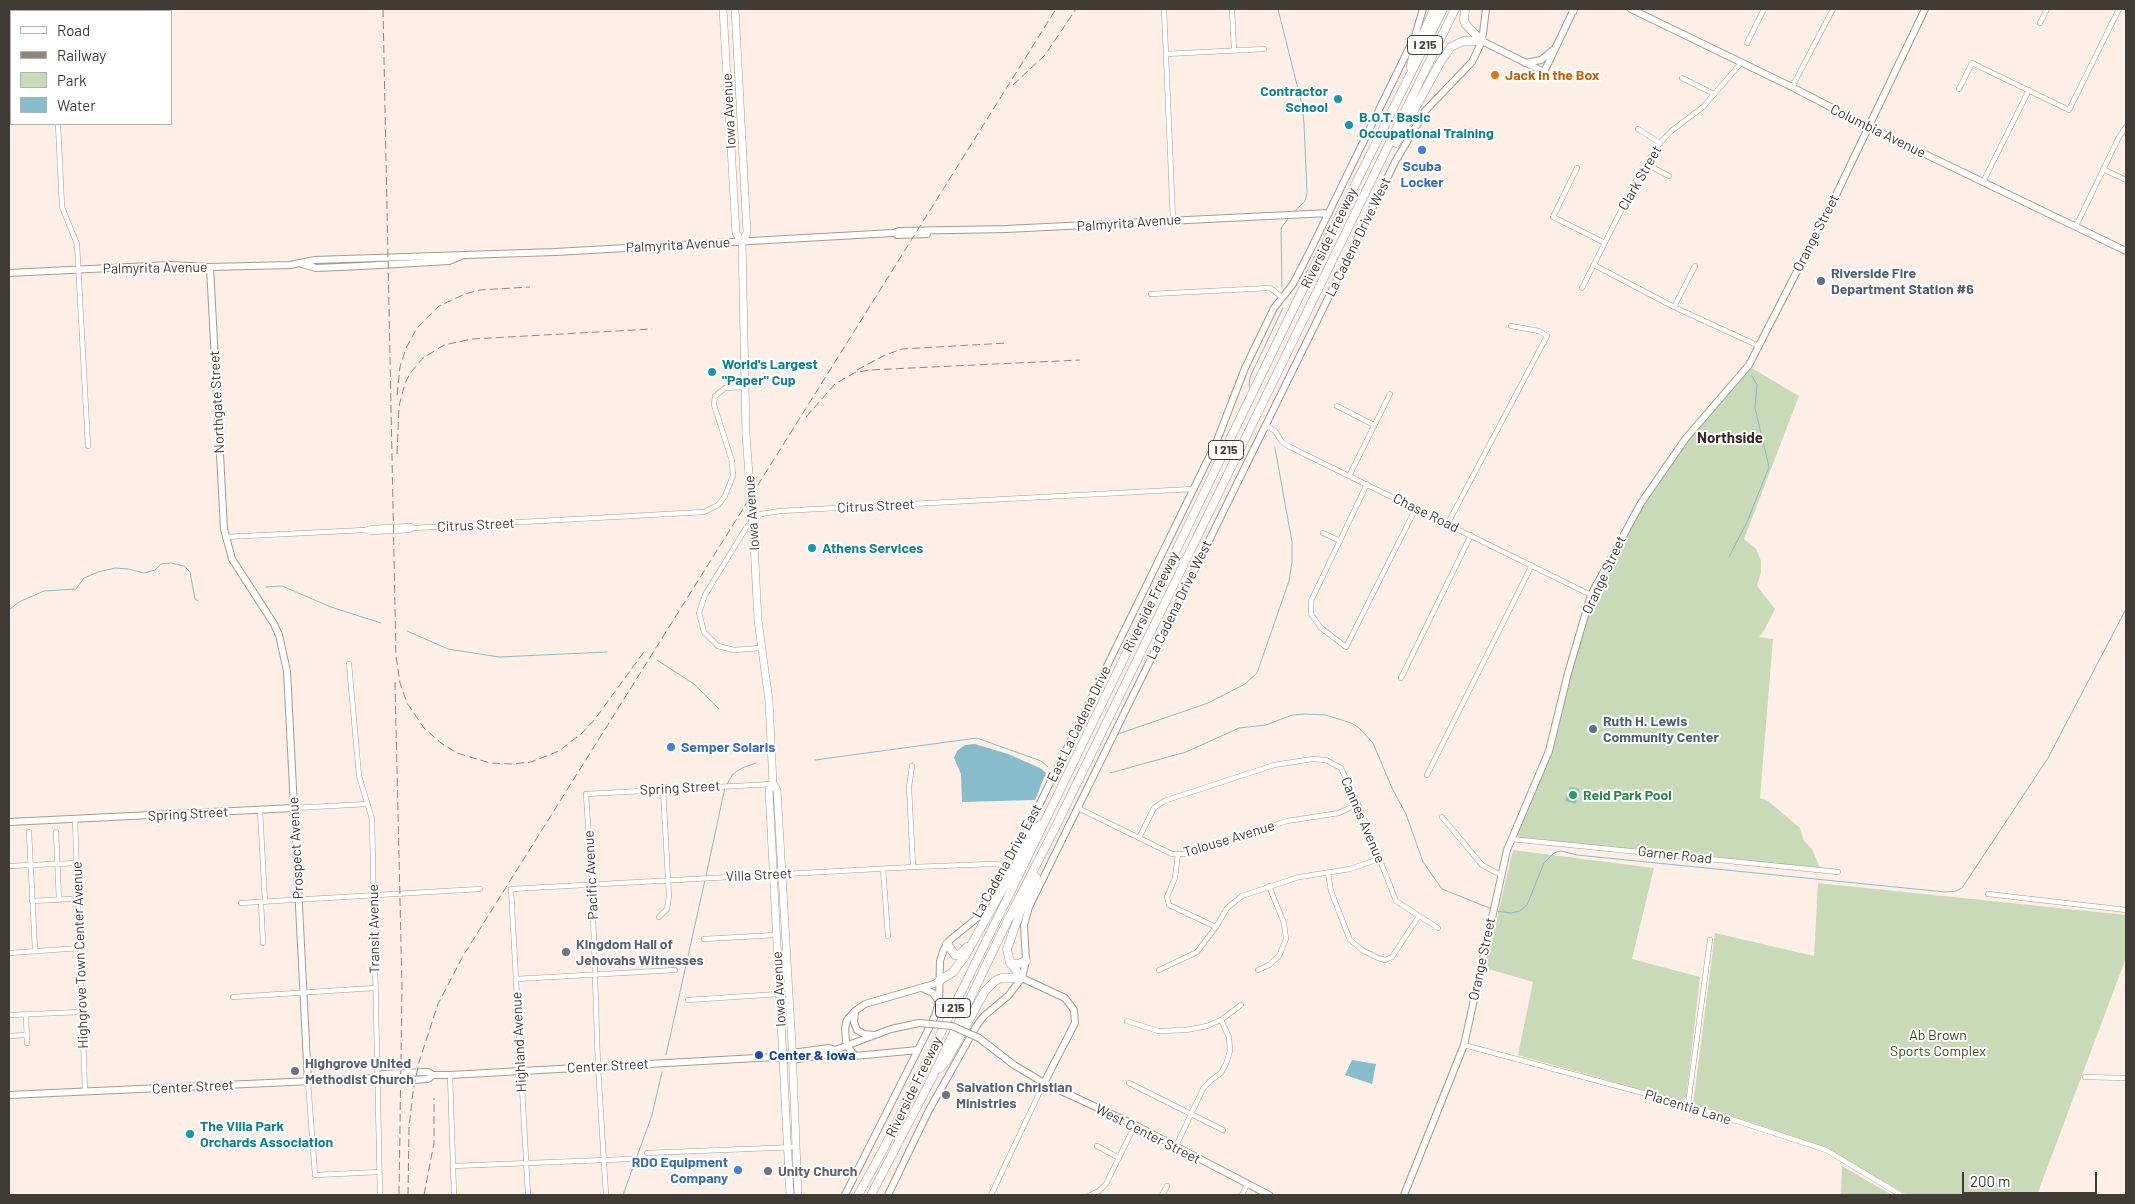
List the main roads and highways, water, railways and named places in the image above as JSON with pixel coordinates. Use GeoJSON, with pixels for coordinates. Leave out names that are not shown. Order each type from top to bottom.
{"type":"FeatureCollection","features":[{"type":"Feature","properties":{"kind":"highway"},"geometry":{"type":"LineString","coordinates":[[1407,81],[1413,57],[1434,9]]}},
{"type":"Feature","properties":{"kind":"highway","name":"Riverside Freeway"},"geometry":{"type":"LineString","coordinates":[[858,1195],[887,1142],[1300,295],[1443,9]]}},
{"type":"Feature","properties":{"kind":"highway","name":"Riverside Freeway"},"geometry":{"type":"LineString","coordinates":[[872,1195],[932,1078],[1003,930],[1058,824],[1456,9]]}},
{"type":"Feature","properties":{"kind":"highway"},"geometry":{"type":"LineString","coordinates":[[1465,9],[1464,20],[1466,25],[1482,41]]}},
{"type":"Feature","properties":{"kind":"highway"},"geometry":{"type":"LineString","coordinates":[[1370,186],[1377,180],[1418,102],[1451,47],[1463,40],[1482,41]]}},
{"type":"Feature","properties":{"kind":"highway"},"geometry":{"type":"LineString","coordinates":[[939,981],[953,972],[965,956],[1033,832],[1046,819]]}},
{"type":"Feature","properties":{"kind":"highway"},"geometry":{"type":"LineString","coordinates":[[1022,978],[1010,963],[1007,953],[1009,938],[1050,848],[1058,824]]}},
{"type":"Feature","properties":{"kind":"highway"},"geometry":{"type":"LineString","coordinates":[[947,944],[952,954],[957,955],[973,940]]}},
{"type":"Feature","properties":{"kind":"highway"},"geometry":{"type":"LineString","coordinates":[[1010,963],[1018,964],[1026,961]]}},
{"type":"Feature","properties":{"kind":"highway"},"geometry":{"type":"LineString","coordinates":[[932,1078],[947,1060],[985,991],[1001,978],[1022,978]]}},
{"type":"Feature","properties":{"kind":"main road","name":"Iowa Avenue"},"geometry":{"type":"LineString","coordinates":[[723,9],[736,233],[742,242]]}},
{"type":"Feature","properties":{"kind":"main road","name":"Iowa Avenue"},"geometry":{"type":"LineString","coordinates":[[735,9],[747,233],[742,242],[746,434],[761,648],[768,701],[773,784],[777,790],[782,874],[792,1056],[790,1195]]}},
{"type":"Feature","properties":{"kind":"main road","name":"East La Cadena Drive"},"geometry":{"type":"LineString","coordinates":[[1046,791],[1216,443],[1244,368],[1274,308],[1300,272],[1415,36],[1423,9]]}},
{"type":"Feature","properties":{"kind":"main road","name":"La Cadena Drive West"},"geometry":{"type":"LineString","coordinates":[[888,1195],[929,1110],[977,1025],[984,1016],[1009,995],[1022,978],[1026,961],[1024,935],[1026,915],[1395,162],[1425,111],[1472,62],[1482,41],[1486,9]]}},
{"type":"Feature","properties":{"kind":"main road","name":"Columbia Avenue"},"geometry":{"type":"LineString","coordinates":[[1631,9],[1792,86],[1869,127],[2076,226],[2126,252]]}},
{"type":"Feature","properties":{"kind":"main road","name":"Orange Street"},"geometry":{"type":"LineString","coordinates":[[1404,1195],[1464,1045],[1492,911],[1511,839],[1549,751],[1568,673],[1592,595],[1641,502],[1686,438],[1749,365],[1926,9]]}},
{"type":"Feature","properties":{"kind":"main road"},"geometry":{"type":"LineString","coordinates":[[1482,41],[1544,72],[1574,10]]}},
{"type":"Feature","properties":{"kind":"main road"},"geometry":{"type":"LineString","coordinates":[[1525,63],[1540,60],[1555,47]]}},
{"type":"Feature","properties":{"kind":"main road","name":"Palmyrita Avenue"},"geometry":{"type":"LineString","coordinates":[[9,273],[170,266],[210,268],[302,264],[315,260],[449,254],[462,256],[916,231],[930,232],[1138,223],[1329,213]]}},
{"type":"Feature","properties":{"kind":"main road","name":"Northgate Street"},"geometry":{"type":"LineString","coordinates":[[210,268],[222,517],[225,537]]}},
{"type":"Feature","properties":{"kind":"main road","name":"Prospect Avenue"},"geometry":{"type":"LineString","coordinates":[[225,537],[232,559],[274,624],[285,653],[308,1082]]}},
{"type":"Feature","properties":{"kind":"main road","name":"Iowa Avenue"},"geometry":{"type":"LineString","coordinates":[[773,784],[769,790],[779,994],[783,1057],[798,1195]]}},
{"type":"Feature","properties":{"kind":"main road","name":"La Cadena Drive East"},"geometry":{"type":"LineString","coordinates":[[947,944],[977,918],[1008,866],[1046,791]]}},
{"type":"Feature","properties":{"kind":"main road","name":"Spring Street"},"geometry":{"type":"LineString","coordinates":[[9,822],[294,808]]}},
{"type":"Feature","properties":{"kind":"main road"},"geometry":{"type":"LineString","coordinates":[[845,1195],[935,1016],[939,1002],[940,961],[947,944]]}},
{"type":"Feature","properties":{"kind":"main road"},"geometry":{"type":"LineString","coordinates":[[1022,978],[1065,998],[1074,1010],[1075,1023],[1044,1082]]}},
{"type":"Feature","properties":{"kind":"main road"},"geometry":{"type":"LineString","coordinates":[[918,1050],[858,1057],[848,1047],[845,1028],[847,1020],[855,1011],[873,1001],[939,981]]}},
{"type":"Feature","properties":{"kind":"main road"},"geometry":{"type":"LineString","coordinates":[[921,988],[933,993],[939,1002]]}},
{"type":"Feature","properties":{"kind":"main road"},"geometry":{"type":"LineString","coordinates":[[855,1011],[854,1022],[857,1030],[864,1034],[878,1035]]}},
{"type":"Feature","properties":{"kind":"main road","name":"Center Street"},"geometry":{"type":"LineString","coordinates":[[9,1095],[377,1078],[383,1082],[428,1079],[433,1075],[783,1057],[829,1048],[835,1050],[848,1047],[904,1026],[919,1023],[952,1026],[979,1038]]}},
{"type":"Feature","properties":{"kind":"main road","name":"West Center Street"},"geometry":{"type":"LineString","coordinates":[[979,1038],[1014,1065],[1044,1082],[1135,1125],[1269,1195]]}},
{"type":"Feature","properties":{"kind":"water"},"geometry":{"type":"Polygon","coordinates":[[[975,744],[1008,754],[1040,768],[1046,773],[1035,800],[962,802],[961,774],[954,758],[957,751],[965,745],[975,744]]]}},
{"type":"Feature","properties":{"kind":"water","name":"Reid Park Pool"},"geometry":{"type":"Polygon","coordinates":[[[1570,787],[1579,789],[1576,804],[1565,801],[1570,787]]]}},
{"type":"Feature","properties":{"kind":"water"},"geometry":{"type":"Polygon","coordinates":[[[1352,1060],[1376,1064],[1372,1084],[1345,1075],[1352,1060]]]}},
{"type":"Feature","properties":{"kind":"waterway"},"geometry":{"type":"LineString","coordinates":[[1278,9],[1302,105],[1304,123],[1307,193],[1305,201],[1295,211]]}},
{"type":"Feature","properties":{"kind":"waterway"},"geometry":{"type":"LineString","coordinates":[[1282,287],[1281,228],[1288,219]]}},
{"type":"Feature","properties":{"kind":"waterway"},"geometry":{"type":"LineString","coordinates":[[1249,387],[1250,377],[1283,308]]}},
{"type":"Feature","properties":{"kind":"waterway"},"geometry":{"type":"LineString","coordinates":[[1729,557],[1747,522],[1769,467],[1755,408],[1757,385],[1752,376]]}},
{"type":"Feature","properties":{"kind":"waterway"},"geometry":{"type":"LineString","coordinates":[[1118,734],[1208,703],[1245,684],[1257,673],[1289,581],[1292,562],[1292,542],[1275,448]]}},
{"type":"Feature","properties":{"kind":"waterway"},"geometry":{"type":"LineString","coordinates":[[9,610],[19,602],[44,591],[76,589],[84,578],[98,572],[115,568],[144,573],[155,570],[161,564],[171,563],[184,566],[190,572],[195,599],[198,601]]}},
{"type":"Feature","properties":{"kind":"waterway"},"geometry":{"type":"LineString","coordinates":[[266,587],[282,586],[331,607],[381,623]]}},
{"type":"Feature","properties":{"kind":"waterway"},"geometry":{"type":"LineString","coordinates":[[1496,911],[1511,913],[1520,911],[1527,905],[1544,863],[1554,853],[1561,851],[1577,855],[1945,892],[1956,891],[1962,888],[2048,758],[2126,609]]}},
{"type":"Feature","properties":{"kind":"waterway"},"geometry":{"type":"LineString","coordinates":[[407,631],[448,649],[499,657],[607,652]]}},
{"type":"Feature","properties":{"kind":"waterway"},"geometry":{"type":"LineString","coordinates":[[657,660],[694,684],[719,709]]}},
{"type":"Feature","properties":{"kind":"waterway"},"geometry":{"type":"LineString","coordinates":[[1110,773],[1186,752],[1239,728],[1266,725],[1292,715],[1326,715],[1351,723],[1358,727],[1373,743],[1392,788],[1406,814],[1423,862],[1442,889],[1492,909]]}},
{"type":"Feature","properties":{"kind":"waterway"},"geometry":{"type":"LineString","coordinates":[[815,760],[977,738],[1041,761],[1048,767]]}},
{"type":"Feature","properties":{"kind":"waterway"},"geometry":{"type":"LineString","coordinates":[[727,784],[733,774],[742,768],[756,763]]}},
{"type":"Feature","properties":{"kind":"waterway"},"geometry":{"type":"LineString","coordinates":[[706,876],[725,787]]}},
{"type":"Feature","properties":{"kind":"waterway"},"geometry":{"type":"LineString","coordinates":[[666,1055],[705,880]]}},
{"type":"Feature","properties":{"kind":"waterway"},"geometry":{"type":"LineString","coordinates":[[623,1195],[652,1115],[662,1072]]}},
{"type":"Feature","properties":{"kind":"railway"},"geometry":{"type":"LineString","coordinates":[[383,9],[396,656],[400,683],[407,703],[424,728],[441,743],[457,753],[490,763],[512,764],[531,762],[559,751],[582,733],[595,719],[646,649]]}},
{"type":"Feature","properties":{"kind":"railway"},"geometry":{"type":"LineString","coordinates":[[408,1195],[409,1128],[419,1062],[438,1004],[463,956],[1056,9]]}},
{"type":"Feature","properties":{"kind":"railway"},"geometry":{"type":"LineString","coordinates":[[1013,85],[1045,55],[1076,9]]}},
{"type":"Feature","properties":{"kind":"railway"},"geometry":{"type":"LineString","coordinates":[[397,395],[400,367],[406,348],[417,328],[439,306],[465,294],[480,290],[530,287]]}},
{"type":"Feature","properties":{"kind":"railway"},"geometry":{"type":"LineString","coordinates":[[397,454],[399,406],[405,383],[411,372],[423,358],[444,345],[472,339],[652,329]]}},
{"type":"Feature","properties":{"kind":"railway"},"geometry":{"type":"LineString","coordinates":[[857,370],[885,355],[902,349],[1007,343]]}},
{"type":"Feature","properties":{"kind":"railway"},"geometry":{"type":"LineString","coordinates":[[806,417],[835,384],[854,373],[869,370],[1080,360]]}},
{"type":"Feature","properties":{"kind":"railway"},"geometry":{"type":"LineString","coordinates":[[395,682],[402,987],[399,1195]]}},
{"type":"Feature","properties":{"kind":"railway"},"geometry":{"type":"LineString","coordinates":[[424,1195],[434,1143],[434,1098]]}},
{"type":"Feature","properties":{"kind":"place","name":"Jack in the Box"},"geometry":{"type":"Point","coordinates":[1495,75]}},
{"type":"Feature","properties":{"kind":"place","name":"Contractor School"},"geometry":{"type":"Point","coordinates":[1338,99]}},
{"type":"Feature","properties":{"kind":"place","name":"B.O.T. Basic Occupational Training"},"geometry":{"type":"Point","coordinates":[1349,125]}},
{"type":"Feature","properties":{"kind":"place","name":"Scuba Locker"},"geometry":{"type":"Point","coordinates":[1422,150]}},
{"type":"Feature","properties":{"kind":"place","name":"Riverside Fire Department Station #6"},"geometry":{"type":"Point","coordinates":[1821,281]}},
{"type":"Feature","properties":{"kind":"place","name":"World's Largest \"Paper\" Cup"},"geometry":{"type":"Point","coordinates":[712,372]}},
{"type":"Feature","properties":{"kind":"place","name":"Athens Services"},"geometry":{"type":"Point","coordinates":[812,548]}},
{"type":"Feature","properties":{"kind":"place","name":"Ruth H. Lewis Community Center"},"geometry":{"type":"Point","coordinates":[1593,729]}},
{"type":"Feature","properties":{"kind":"place","name":"Semper Solaris"},"geometry":{"type":"Point","coordinates":[671,747]}},
{"type":"Feature","properties":{"kind":"place","name":"Reid Park Pool"},"geometry":{"type":"Point","coordinates":[1573,795]}},
{"type":"Feature","properties":{"kind":"place","name":"Kingdom Hall of Jehovahs Witnesses"},"geometry":{"type":"Point","coordinates":[566,952]}},
{"type":"Feature","properties":{"kind":"place","name":"Center & Iowa"},"geometry":{"type":"Point","coordinates":[759,1055]}},
{"type":"Feature","properties":{"kind":"place","name":"Highgrove United Methodist Church"},"geometry":{"type":"Point","coordinates":[295,1071]}},
{"type":"Feature","properties":{"kind":"place","name":"Salvation Christian Ministries"},"geometry":{"type":"Point","coordinates":[946,1095]}},
{"type":"Feature","properties":{"kind":"place","name":"The Villa Park Orchards Association"},"geometry":{"type":"Point","coordinates":[190,1134]}},
{"type":"Feature","properties":{"kind":"place","name":"RDO Equipment Company"},"geometry":{"type":"Point","coordinates":[738,1170]}},
{"type":"Feature","properties":{"kind":"place","name":"Unity Church"},"geometry":{"type":"Point","coordinates":[768,1171]}},
{"type":"Feature","properties":{"kind":"district","name":"Northside"},"geometry":{"type":"Point","coordinates":[1730,438]}},
{"type":"Feature","properties":{"kind":"park label","name":"Ab Brown Sports Complex"},"geometry":{"type":"Point","coordinates":[1938,1044]}}]}
